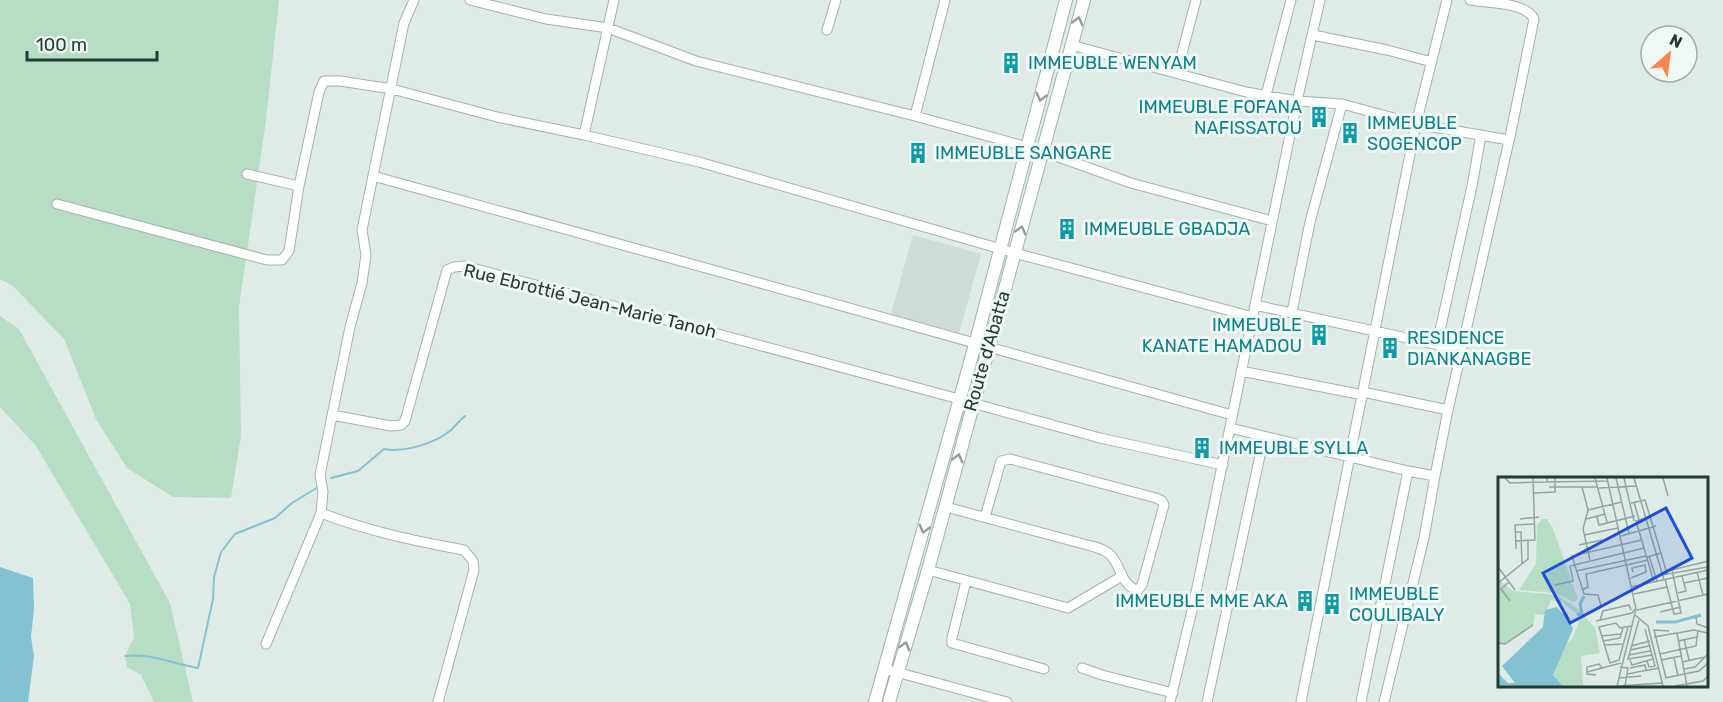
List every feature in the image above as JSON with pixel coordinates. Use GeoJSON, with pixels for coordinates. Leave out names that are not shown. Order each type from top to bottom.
{"type":"FeatureCollection","features":[{"type":"Feature","properties":{"kind":"street"},"geometry":{"type":"LineString","coordinates":[[266,644],[321,513],[323,492],[320,475],[350,327],[362,283],[366,255],[362,230],[404,23],[414,0]]}},
{"type":"Feature","properties":{"kind":"street"},"geometry":{"type":"LineString","coordinates":[[470,0],[546,19],[608,28],[696,61],[1028,147],[1131,183],[1272,221]]}},
{"type":"Feature","properties":{"kind":"street"},"geometry":{"type":"LineString","coordinates":[[584,135],[614,0]]}},
{"type":"Feature","properties":{"kind":"street"},"geometry":{"type":"LineString","coordinates":[[827,30],[836,0]]}},
{"type":"Feature","properties":{"kind":"street"},"geometry":{"type":"LineString","coordinates":[[915,116],[945,0]]}},
{"type":"Feature","properties":{"kind":"street","name":"Route d'Abatta"},"geometry":{"type":"LineString","coordinates":[[889,702],[891,671],[958,399],[976,341],[1066,0]]}},
{"type":"Feature","properties":{"kind":"street","name":"Route d'Abatta"},"geometry":{"type":"LineString","coordinates":[[875,702],[891,671],[928,570],[1084,0]]}},
{"type":"Feature","properties":{"kind":"street"},"geometry":{"type":"LineString","coordinates":[[1177,72],[1196,0]]}},
{"type":"Feature","properties":{"kind":"street"},"geometry":{"type":"LineString","coordinates":[[1266,96],[1291,0]]}},
{"type":"Feature","properties":{"kind":"street"},"geometry":{"type":"LineString","coordinates":[[1083,668],[1171,697],[1194,603],[1297,101],[1320,0]]}},
{"type":"Feature","properties":{"kind":"street"},"geometry":{"type":"LineString","coordinates":[[1301,702],[1416,124],[1447,0]]}},
{"type":"Feature","properties":{"kind":"street"},"geometry":{"type":"LineString","coordinates":[[1385,702],[1424,538],[1448,410],[1534,19],[1527,11],[1511,2],[1470,0]]}},
{"type":"Feature","properties":{"kind":"street"},"geometry":{"type":"LineString","coordinates":[[1313,35],[1432,62]]}},
{"type":"Feature","properties":{"kind":"street"},"geometry":{"type":"LineString","coordinates":[[1071,45],[1266,96],[1342,104],[1416,124],[1509,140]]}},
{"type":"Feature","properties":{"kind":"street"},"geometry":{"type":"LineString","coordinates":[[57,204],[267,260],[282,260],[289,251],[299,186],[319,92],[324,81],[340,81],[392,89],[497,117],[699,162],[1015,254],[1252,317]]}},
{"type":"Feature","properties":{"kind":"street"},"geometry":{"type":"LineString","coordinates":[[1292,312],[1310,222],[1342,104]]}},
{"type":"Feature","properties":{"kind":"street"},"geometry":{"type":"LineString","coordinates":[[1437,344],[1481,135]]}},
{"type":"Feature","properties":{"kind":"street"},"geometry":{"type":"LineString","coordinates":[[247,174],[299,186]]}},
{"type":"Feature","properties":{"kind":"street"},"geometry":{"type":"LineString","coordinates":[[373,176],[759,284],[976,341],[1232,415]]}},
{"type":"Feature","properties":{"kind":"street","name":"Rue Ebrottié Jean-Marie Tanoh"},"geometry":{"type":"LineString","coordinates":[[332,416],[391,426],[401,425],[405,421],[447,270],[465,266],[958,399]]}},
{"type":"Feature","properties":{"kind":"street"},"geometry":{"type":"LineString","coordinates":[[1255,304],[1462,350]]}},
{"type":"Feature","properties":{"kind":"street"},"geometry":{"type":"LineString","coordinates":[[1241,371],[1448,410]]}},
{"type":"Feature","properties":{"kind":"street"},"geometry":{"type":"LineString","coordinates":[[972,403],[1100,438],[1223,465]]}},
{"type":"Feature","properties":{"kind":"street"},"geometry":{"type":"LineString","coordinates":[[1230,428],[1350,458],[1435,476]]}},
{"type":"Feature","properties":{"kind":"street"},"geometry":{"type":"LineString","coordinates":[[1207,702],[1264,437]]}},
{"type":"Feature","properties":{"kind":"street"},"geometry":{"type":"LineString","coordinates":[[946,507],[1103,548],[1114,557],[1122,576],[1135,590],[1141,588],[1164,505],[1156,498],[1004,459],[1001,461],[985,517]]}},
{"type":"Feature","properties":{"kind":"street"},"geometry":{"type":"LineString","coordinates":[[1361,702],[1408,471]]}},
{"type":"Feature","properties":{"kind":"street"},"geometry":{"type":"LineString","coordinates":[[321,513],[352,525],[400,538],[464,550],[469,554],[474,570],[438,702]]}},
{"type":"Feature","properties":{"kind":"street"},"geometry":{"type":"LineString","coordinates":[[928,570],[1068,608],[1122,576]]}},
{"type":"Feature","properties":{"kind":"street"},"geometry":{"type":"LineString","coordinates":[[966,581],[952,643],[1044,669]]}},
{"type":"Feature","properties":{"kind":"street"},"geometry":{"type":"LineString","coordinates":[[891,671],[1007,702]]}},
{"type":"Feature","properties":{"kind":"shaded area"},"geometry":{"type":"Polygon","coordinates":[[[913,235],[981,254],[959,333],[891,314],[913,235]]]}},
{"type":"Feature","properties":{"kind":"green space"},"geometry":{"type":"Polygon","coordinates":[[[0,0],[279,0],[266,120],[239,307],[241,436],[231,498],[173,497],[127,468],[96,419],[64,339],[13,286],[0,279],[0,0]]]}},
{"type":"Feature","properties":{"kind":"green space"},"geometry":{"type":"Polygon","coordinates":[[[0,316],[19,329],[170,603],[193,702],[154,702],[141,675],[127,667],[125,656],[134,637],[130,604],[36,446],[0,407],[0,316]]]}},
{"type":"Feature","properties":{"kind":"water"},"geometry":{"type":"Polygon","coordinates":[[[0,567],[33,578],[34,609],[31,637],[34,656],[28,702],[0,702],[0,567]]]}},
{"type":"Feature","properties":{"kind":"waterway"},"geometry":{"type":"LineString","coordinates":[[331,478],[358,471],[384,449],[401,450],[437,439],[445,435],[465,416]]}},
{"type":"Feature","properties":{"kind":"waterway"},"geometry":{"type":"LineString","coordinates":[[125,656],[153,657],[198,668],[213,599],[214,577],[221,552],[235,534],[275,518],[292,503],[320,486]]}},
{"type":"Feature","properties":{"kind":"place","name":"IMMEUBLE WENYAM"},"geometry":{"type":"Point","coordinates":[1011,63]}},
{"type":"Feature","properties":{"kind":"place","name":"IMMEUBLE FOFANA NAFISSATOU"},"geometry":{"type":"Point","coordinates":[1319,117]}},
{"type":"Feature","properties":{"kind":"place","name":"IMMEUBLE SOGENCOP"},"geometry":{"type":"Point","coordinates":[1350,133]}},
{"type":"Feature","properties":{"kind":"place","name":"IMMEUBLE SANGARE"},"geometry":{"type":"Point","coordinates":[918,153]}},
{"type":"Feature","properties":{"kind":"place","name":"IMMEUBLE GBADJA"},"geometry":{"type":"Point","coordinates":[1067,229]}},
{"type":"Feature","properties":{"kind":"place","name":"IMMEUBLE KANATE HAMADOU"},"geometry":{"type":"Point","coordinates":[1319,335]}},
{"type":"Feature","properties":{"kind":"place","name":"RESIDENCE DIANKANAGBE"},"geometry":{"type":"Point","coordinates":[1390,348]}},
{"type":"Feature","properties":{"kind":"place","name":"IMMEUBLE SYLLA"},"geometry":{"type":"Point","coordinates":[1202,448]}},
{"type":"Feature","properties":{"kind":"place","name":"IMMEUBLE MME AKA"},"geometry":{"type":"Point","coordinates":[1305,601]}},
{"type":"Feature","properties":{"kind":"place","name":"IMMEUBLE COULIBALY"},"geometry":{"type":"Point","coordinates":[1332,604]}}]}
